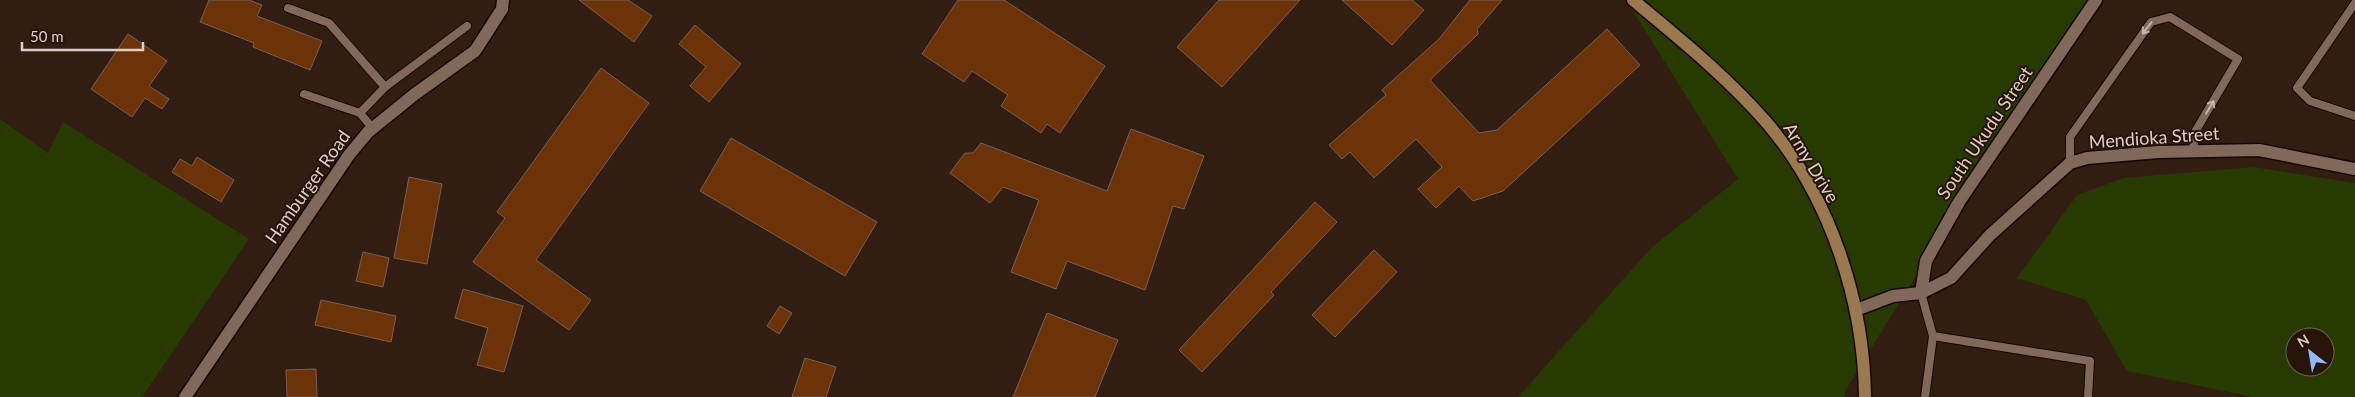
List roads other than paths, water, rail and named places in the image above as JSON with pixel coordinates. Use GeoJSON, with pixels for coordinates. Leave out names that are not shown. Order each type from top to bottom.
{"type":"FeatureCollection","features":[{"type":"Feature","properties":{"kind":"main road","name":"Army Drive"},"geometry":{"type":"LineString","coordinates":[[1633,0],[1722,76],[1768,125],[1789,154],[1823,216],[1836,248],[1856,310],[1865,371],[1865,397]]}},
{"type":"Feature","properties":{"kind":"street","name":"Hamburger Road"},"geometry":{"type":"LineString","coordinates":[[184,397],[349,155],[373,129],[415,94],[475,51],[502,9],[503,0]]}},
{"type":"Feature","properties":{"kind":"street","name":"South Ukudu Street"},"geometry":{"type":"LineString","coordinates":[[1921,293],[1926,261],[1959,202],[2096,0]]}},
{"type":"Feature","properties":{"kind":"street","name":"Mendioka Street"},"geometry":{"type":"LineString","coordinates":[[1856,310],[1893,296],[1921,293],[1951,278],[1990,235],[2070,163],[2087,158],[2194,151],[2258,150],[2355,169]]}},
{"type":"Feature","properties":{"kind":"lane"},"geometry":{"type":"LineString","coordinates":[[2355,2],[2297,88],[2310,102],[2355,116]]}},
{"type":"Feature","properties":{"kind":"lane"},"geometry":{"type":"LineString","coordinates":[[288,8],[329,23],[385,87]]}},
{"type":"Feature","properties":{"kind":"lane"},"geometry":{"type":"LineString","coordinates":[[2070,163],[2070,137],[2151,22],[2170,17],[2238,59],[2195,132],[2194,151]]}},
{"type":"Feature","properties":{"kind":"lane"},"geometry":{"type":"LineString","coordinates":[[360,114],[385,87],[467,26]]}},
{"type":"Feature","properties":{"kind":"lane"},"geometry":{"type":"LineString","coordinates":[[304,94],[360,114],[373,129]]}},
{"type":"Feature","properties":{"kind":"lane"},"geometry":{"type":"LineString","coordinates":[[1921,293],[1933,336],[1925,397]]}},
{"type":"Feature","properties":{"kind":"lane"},"geometry":{"type":"LineString","coordinates":[[1933,336],[2090,361],[2088,397]]}}]}
